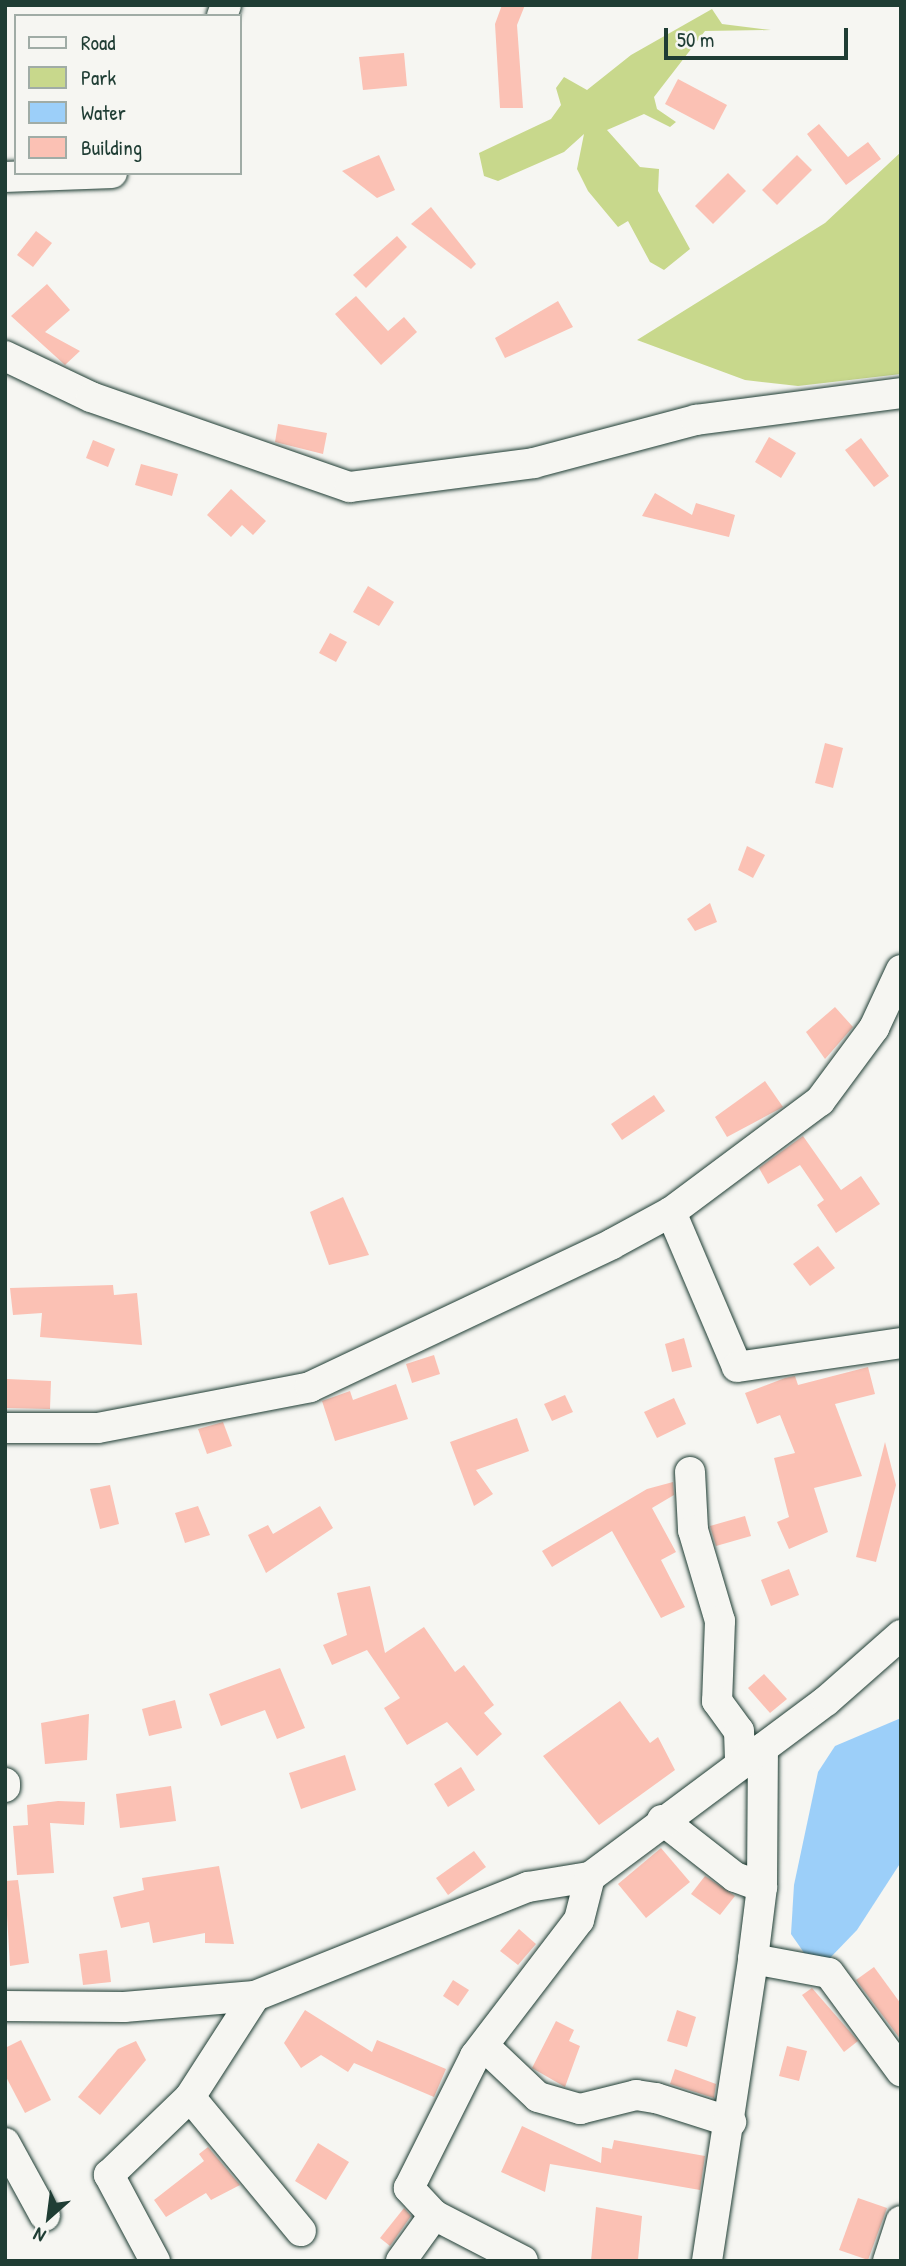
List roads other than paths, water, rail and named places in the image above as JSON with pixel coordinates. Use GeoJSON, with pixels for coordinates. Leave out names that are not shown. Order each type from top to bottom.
{"type":"FeatureCollection","features":[{"type":"Feature","properties":{"kind":"street"},"geometry":{"type":"LineString","coordinates":[[5,177],[58,175]]}},
{"type":"Feature","properties":{"kind":"street"},"geometry":{"type":"LineString","coordinates":[[5,356],[91,397],[350,487],[534,463],[696,420],[901,393]]}},
{"type":"Feature","properties":{"kind":"street"},"geometry":{"type":"LineString","coordinates":[[5,1428],[98,1428],[310,1387],[492,1304],[671,1212],[820,1101],[874,1028],[901,971]]}},
{"type":"Feature","properties":{"kind":"street"},"geometry":{"type":"LineString","coordinates":[[671,1212],[737,1367],[901,1343]]}},
{"type":"Feature","properties":{"kind":"street"},"geometry":{"type":"LineString","coordinates":[[690,1472],[692,1530],[720,1621],[717,1701],[739,1731],[752,1755],[762,1887],[731,2122],[707,2261]]}},
{"type":"Feature","properties":{"kind":"street"},"geometry":{"type":"LineString","coordinates":[[5,2006],[124,2007],[255,1996],[528,1887],[590,1877],[662,1820],[752,1755],[901,1635]]}},
{"type":"Feature","properties":{"kind":"street"},"geometry":{"type":"LineString","coordinates":[[662,1820],[735,1877],[762,1887]]}},
{"type":"Feature","properties":{"kind":"street"},"geometry":{"type":"LineString","coordinates":[[523,2261],[434,2215],[409,2188],[484,2046],[579,1920],[590,1877]]}},
{"type":"Feature","properties":{"kind":"street"},"geometry":{"type":"LineString","coordinates":[[754,1959],[829,1973],[901,2071]]}},
{"type":"Feature","properties":{"kind":"street"},"geometry":{"type":"LineString","coordinates":[[155,2261],[109,2175],[190,2097],[255,1996]]}},
{"type":"Feature","properties":{"kind":"street"},"geometry":{"type":"LineString","coordinates":[[484,2046],[538,2097],[580,2109],[636,2095],[656,2098],[731,2122]]}},
{"type":"Feature","properties":{"kind":"street"},"geometry":{"type":"LineString","coordinates":[[190,2097],[301,2231]]}},
{"type":"Feature","properties":{"kind":"street"},"geometry":{"type":"LineString","coordinates":[[5,2143],[16,2188],[45,2216]]}},
{"type":"Feature","properties":{"kind":"street"},"geometry":{"type":"LineString","coordinates":[[401,2261],[434,2215]]}},
{"type":"Feature","properties":{"kind":"street"},"geometry":{"type":"LineString","coordinates":[[888,2261],[901,2221]]}},
{"type":"Feature","properties":{"kind":"water"},"geometry":{"type":"Polygon","coordinates":[[[901,1718],[901,1862],[857,1930],[828,1960],[809,1960],[791,1934],[794,1885],[818,1772],[835,1746],[901,1718]]]}}]}
